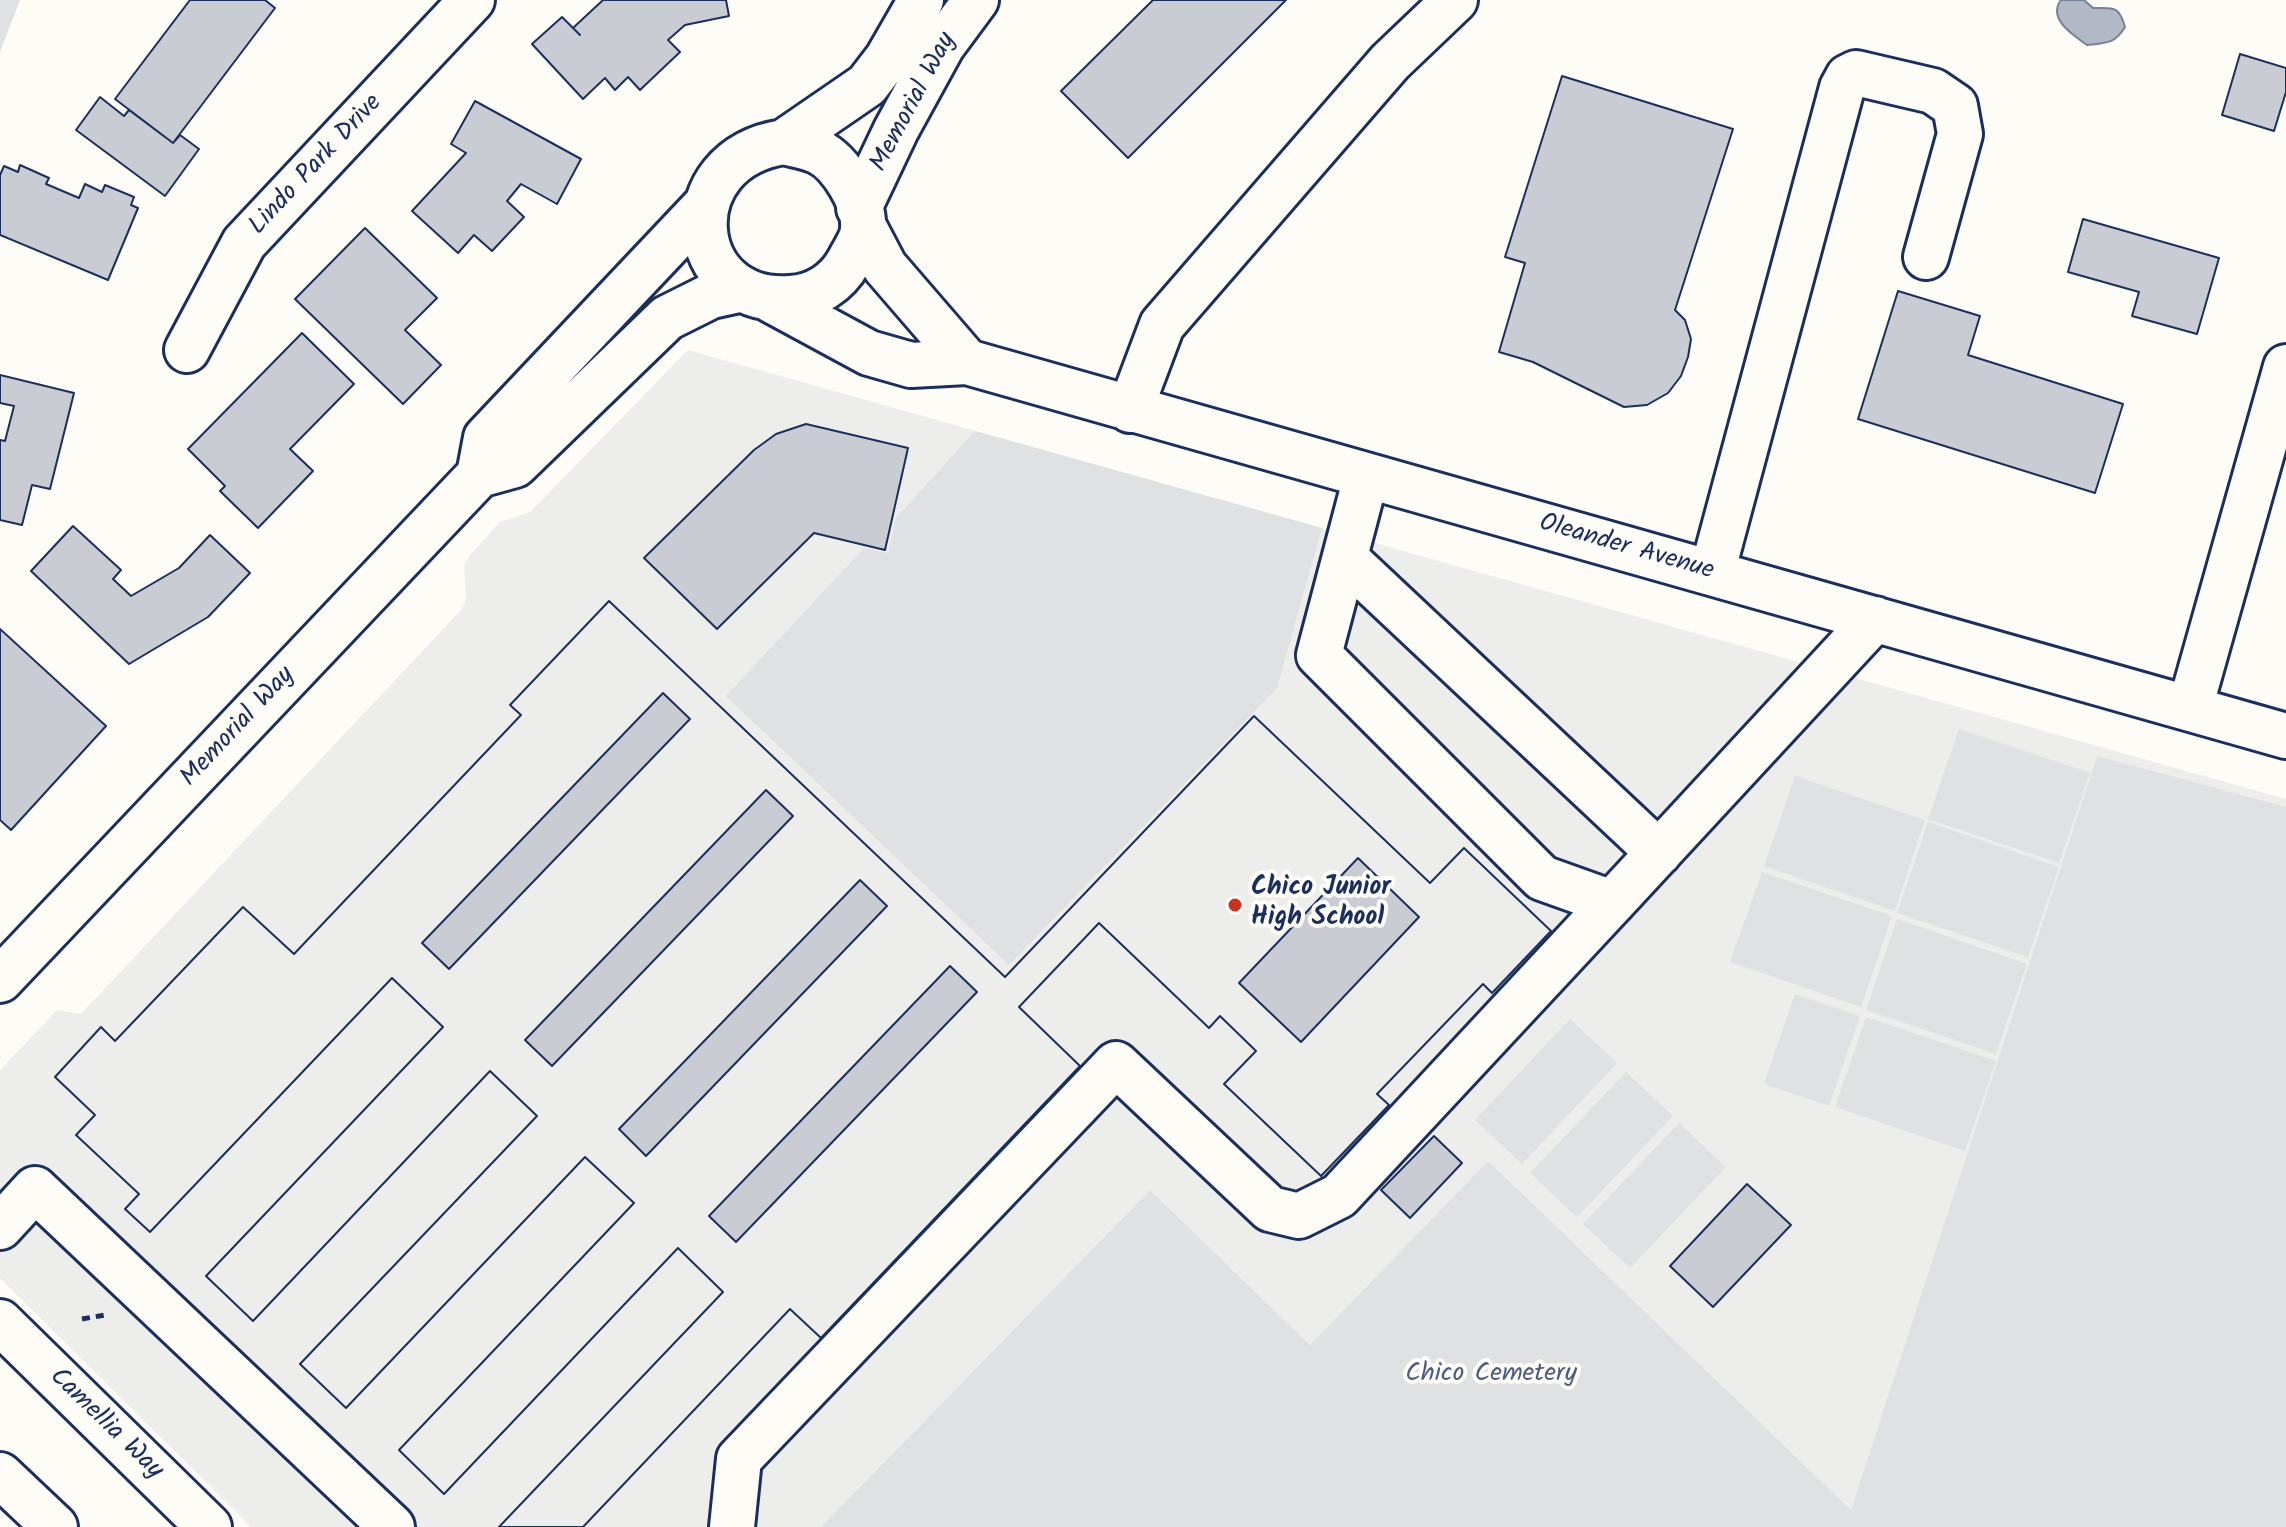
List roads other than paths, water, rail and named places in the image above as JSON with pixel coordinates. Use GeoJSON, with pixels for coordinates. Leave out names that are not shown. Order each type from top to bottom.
{"type":"FeatureCollection","features":[{"type":"Feature","properties":{"kind":"street","name":"Lindo Park Drive"},"geometry":{"type":"LineString","coordinates":[[187,350],[244,243],[472,0]]}},
{"type":"Feature","properties":{"kind":"street","name":"Memorial Way"},"geometry":{"type":"LineString","coordinates":[[784,142],[867,85],[887,59],[921,0]]}},
{"type":"Feature","properties":{"kind":"street","name":"Memorial Way"},"geometry":{"type":"LineString","coordinates":[[861,218],[896,130],[942,46],[976,0]]}},
{"type":"Feature","properties":{"kind":"street"},"geometry":{"type":"LineString","coordinates":[[1130,410],[1162,325],[1390,62],[1455,0]]}},
{"type":"Feature","properties":{"kind":"street"},"geometry":{"type":"LineString","coordinates":[[1712,573],[1842,88],[1848,77],[1856,73],[1933,91],[1955,106],[1960,134],[1926,257]]}},
{"type":"Feature","properties":{"kind":"street"},"geometry":{"type":"LineString","coordinates":[[861,218],[844,270],[826,287],[804,297],[757,294],[733,284],[716,265],[707,243],[704,218],[709,194],[722,172],[741,156],[766,145],[784,142],[819,152],[841,169],[855,192],[861,218],[885,267],[967,362]]}},
{"type":"Feature","properties":{"kind":"street"},"geometry":{"type":"LineString","coordinates":[[479,475],[486,438],[706,205]]}},
{"type":"Feature","properties":{"kind":"street","name":"Memorial Way"},"geometry":{"type":"LineString","coordinates":[[0,980],[479,475],[515,465],[667,318],[711,296],[757,294]]}},
{"type":"Feature","properties":{"kind":"street","name":"Oleander Avenue"},"geometry":{"type":"LineString","coordinates":[[757,294],[869,353],[911,365],[967,362],[2286,736]]}},
{"type":"Feature","properties":{"kind":"street"},"geometry":{"type":"LineString","coordinates":[[2190,708],[2286,367]]}},
{"type":"Feature","properties":{"kind":"street"},"geometry":{"type":"LineString","coordinates":[[1366,477],[1319,655],[1542,878],[1612,903]]}},
{"type":"Feature","properties":{"kind":"street"},"geometry":{"type":"LineString","coordinates":[[1345,558],[1659,853]]}},
{"type":"Feature","properties":{"kind":"street"},"geometry":{"type":"LineString","coordinates":[[732,1527],[739,1459],[1116,1064],[1270,1209],[1299,1216],[1339,1196],[1875,619]]}},
{"type":"Feature","properties":{"kind":"street"},"geometry":{"type":"LineString","coordinates":[[0,1227],[35,1189],[392,1527]]}},
{"type":"Feature","properties":{"kind":"street","name":"Camellia Way"},"geometry":{"type":"LineString","coordinates":[[0,1322],[209,1527]]}},
{"type":"Feature","properties":{"kind":"street"},"geometry":{"type":"LineString","coordinates":[[0,1475],[55,1527]]}},
{"type":"Feature","properties":{"kind":"place","name":"Chico Junior High School"},"geometry":{"type":"Point","coordinates":[1235,905]}},
{"type":"Feature","properties":{"kind":"park label","name":"Chico Cemetery"},"geometry":{"type":"Point","coordinates":[1491,1376]}}]}
